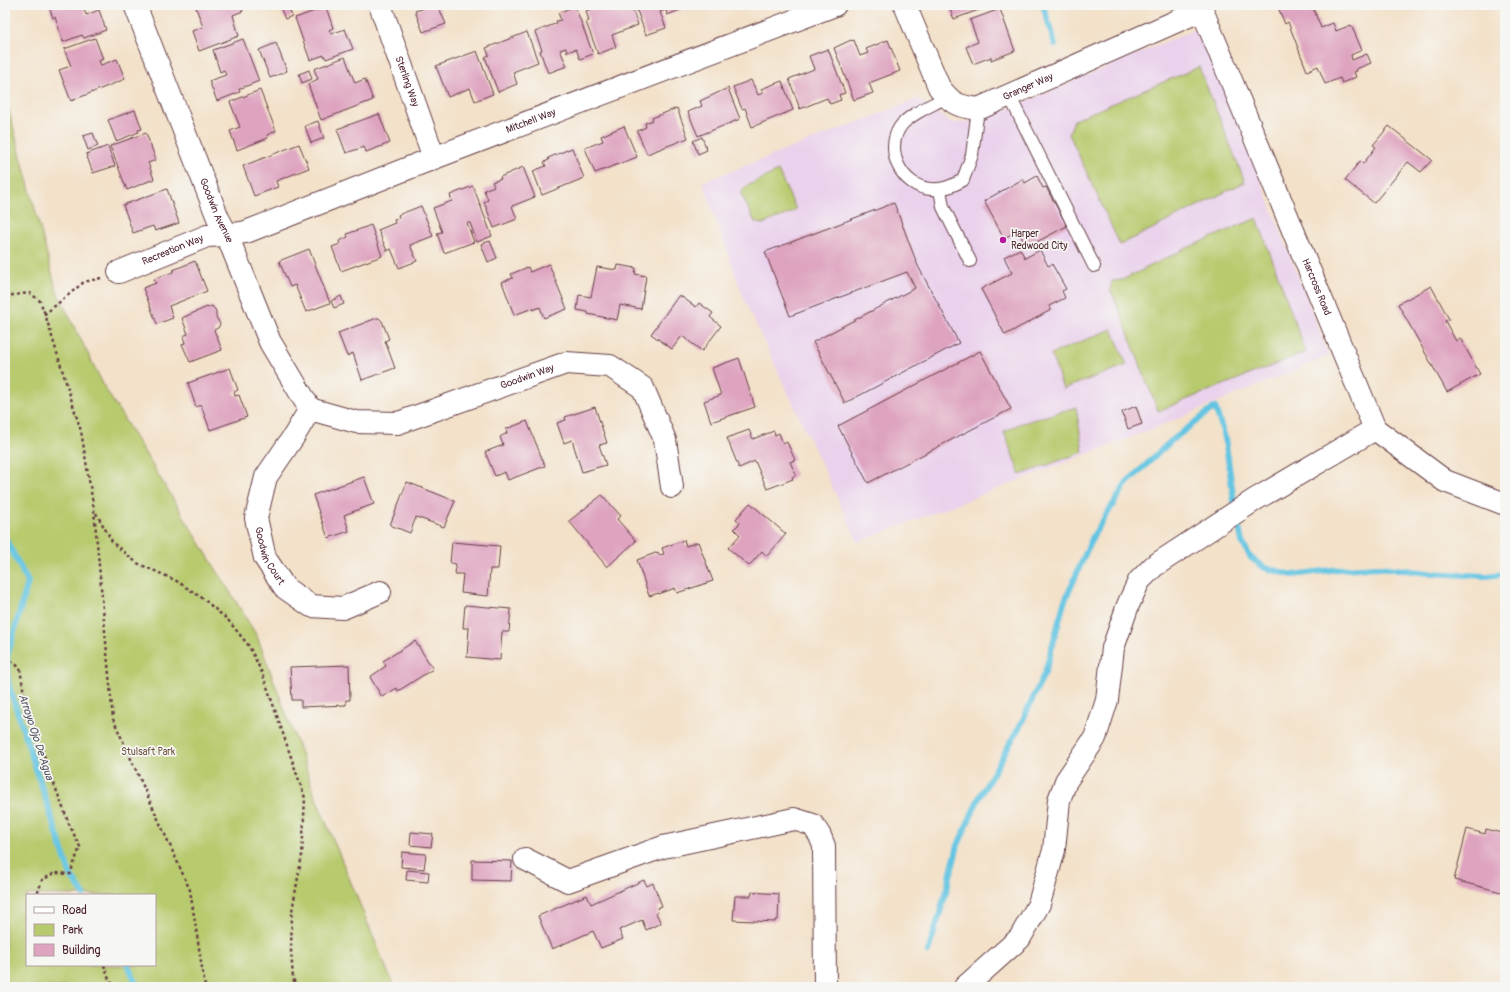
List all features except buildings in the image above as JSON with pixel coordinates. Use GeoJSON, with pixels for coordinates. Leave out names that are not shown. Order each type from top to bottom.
{"type":"FeatureCollection","features":[{"type":"Feature","properties":{"kind":"street","name":"Goodwin Avenue"},"geometry":{"type":"LineString","coordinates":[[135,5],[218,218],[227,235],[270,342],[310,409]]}},
{"type":"Feature","properties":{"kind":"street","name":"Sterling Way"},"geometry":{"type":"LineString","coordinates":[[380,5],[434,158]]}},
{"type":"Feature","properties":{"kind":"street","name":"Mitchell Way"},"geometry":{"type":"LineString","coordinates":[[227,235],[246,232],[434,158],[836,5]]}},
{"type":"Feature","properties":{"kind":"street"},"geometry":{"type":"LineString","coordinates":[[905,5],[938,85],[946,97],[959,106],[978,109]]}},
{"type":"Feature","properties":{"kind":"street","name":"Granger Way"},"geometry":{"type":"LineString","coordinates":[[978,109],[1201,8]]}},
{"type":"Feature","properties":{"kind":"street","name":"Harcross Road"},"geometry":{"type":"LineString","coordinates":[[1201,8],[1375,429]]}},
{"type":"Feature","properties":{"kind":"street","name":"Recreation Way"},"geometry":{"type":"LineString","coordinates":[[120,272],[207,236],[227,235]]}},
{"type":"Feature","properties":{"kind":"street","name":"Goodwin Way"},"geometry":{"type":"LineString","coordinates":[[310,409],[356,422],[398,423],[566,363],[610,366],[643,388],[665,440],[672,486]]}},
{"type":"Feature","properties":{"kind":"street","name":"Goodwin Court"},"geometry":{"type":"LineString","coordinates":[[310,409],[294,436],[266,477],[256,518],[265,558],[285,588],[311,606],[343,608],[380,592]]}},
{"type":"Feature","properties":{"kind":"street"},"geometry":{"type":"LineString","coordinates":[[965,987],[1020,938],[1039,904],[1054,850],[1059,800],[1066,781],[1095,738],[1107,700],[1113,648],[1128,605],[1139,581],[1154,566],[1256,499],[1375,429],[1445,481],[1505,504]]}},
{"type":"Feature","properties":{"kind":"street"},"geometry":{"type":"LineString","coordinates":[[525,859],[568,881],[663,847],[794,819],[813,825],[824,846],[825,987]]}},
{"type":"Feature","properties":{"kind":"lane"},"geometry":{"type":"LineString","coordinates":[[1009,95],[1094,266]]}},
{"type":"Feature","properties":{"kind":"lane"},"geometry":{"type":"LineString","coordinates":[[946,97],[909,118],[900,127],[894,142],[895,160],[903,175],[914,184],[930,189],[940,189],[946,188],[963,180],[972,155],[978,109]]}},
{"type":"Feature","properties":{"kind":"lane"},"geometry":{"type":"LineString","coordinates":[[940,189],[943,207],[970,261]]}},
{"type":"Feature","properties":{"kind":"path"},"geometry":{"type":"LineString","coordinates":[[45,314],[84,282],[120,272]]}},
{"type":"Feature","properties":{"kind":"path"},"geometry":{"type":"LineString","coordinates":[[5,296],[30,293],[40,301],[81,431],[94,510],[113,719],[190,890],[205,987]]}},
{"type":"Feature","properties":{"kind":"path"},"geometry":{"type":"LineString","coordinates":[[94,510],[113,543],[137,563],[175,580],[201,597],[228,620],[249,646],[263,675],[305,798],[302,855],[292,911],[291,951],[293,978],[296,987]]}},
{"type":"Feature","properties":{"kind":"path"},"geometry":{"type":"LineString","coordinates":[[5,651],[7,657],[20,668],[23,688],[47,765],[69,824],[80,847],[70,874],[55,873],[42,880],[37,894]]}},
{"type":"Feature","properties":{"kind":"path"},"geometry":{"type":"LineString","coordinates":[[104,966],[108,977],[114,987]]}},
{"type":"Feature","properties":{"kind":"shaded area","name":"Harper Redwood City"},"geometry":{"type":"Polygon","coordinates":[[[1201,27],[1329,356],[1150,430],[858,542],[743,297],[703,182],[918,99],[952,123],[979,121],[1201,27]]]}},
{"type":"Feature","properties":{"kind":"green space"},"geometry":{"type":"Polygon","coordinates":[[[1199,67],[1245,182],[1120,245],[1069,134],[1074,120],[1199,67]]]}},
{"type":"Feature","properties":{"kind":"green space","name":"Stulsaft Park"},"geometry":{"type":"Polygon","coordinates":[[[5,96],[57,292],[105,388],[257,636],[303,759],[314,793],[394,987],[5,987],[5,96]]]}},
{"type":"Feature","properties":{"kind":"green space"},"geometry":{"type":"Polygon","coordinates":[[[778,171],[796,209],[791,213],[762,224],[755,222],[741,194],[745,187],[778,171]]]}},
{"type":"Feature","properties":{"kind":"green space"},"geometry":{"type":"Polygon","coordinates":[[[1257,218],[1306,352],[1158,411],[1110,290],[1112,281],[1122,280],[1187,248],[1257,218]]]}},
{"type":"Feature","properties":{"kind":"green space"},"geometry":{"type":"Polygon","coordinates":[[[1112,329],[1127,365],[1063,389],[1051,354],[1112,329]]]}},
{"type":"Feature","properties":{"kind":"green space"},"geometry":{"type":"Polygon","coordinates":[[[1076,407],[1083,452],[1020,475],[1004,432],[1019,424],[1076,407]]]}},
{"type":"Feature","properties":{"kind":"waterway"},"geometry":{"type":"LineString","coordinates":[[1043,5],[1055,45]]}},
{"type":"Feature","properties":{"kind":"waterway"},"geometry":{"type":"LineString","coordinates":[[928,952],[945,896],[958,845],[979,798],[1020,726],[1045,672],[1064,603],[1093,536],[1126,484],[1171,441],[1215,407],[1225,438],[1235,508]]}},
{"type":"Feature","properties":{"kind":"waterway"},"geometry":{"type":"LineString","coordinates":[[1237,517],[1242,542],[1251,558],[1265,568],[1293,575],[1339,569],[1379,567],[1429,573],[1486,576],[1505,574]]}},
{"type":"Feature","properties":{"kind":"waterway","name":"Arroyo Ojo De Agua"},"geometry":{"type":"LineString","coordinates":[[5,538],[28,582],[7,657],[8,683],[70,874],[83,894]]}},
{"type":"Feature","properties":{"kind":"waterway","name":"Arroyo Ojo De Agua"},"geometry":{"type":"LineString","coordinates":[[128,966],[138,987]]}},
{"type":"Feature","properties":{"kind":"place","name":"Harper Redwood City"},"geometry":{"type":"Point","coordinates":[1003,240]}}]}
